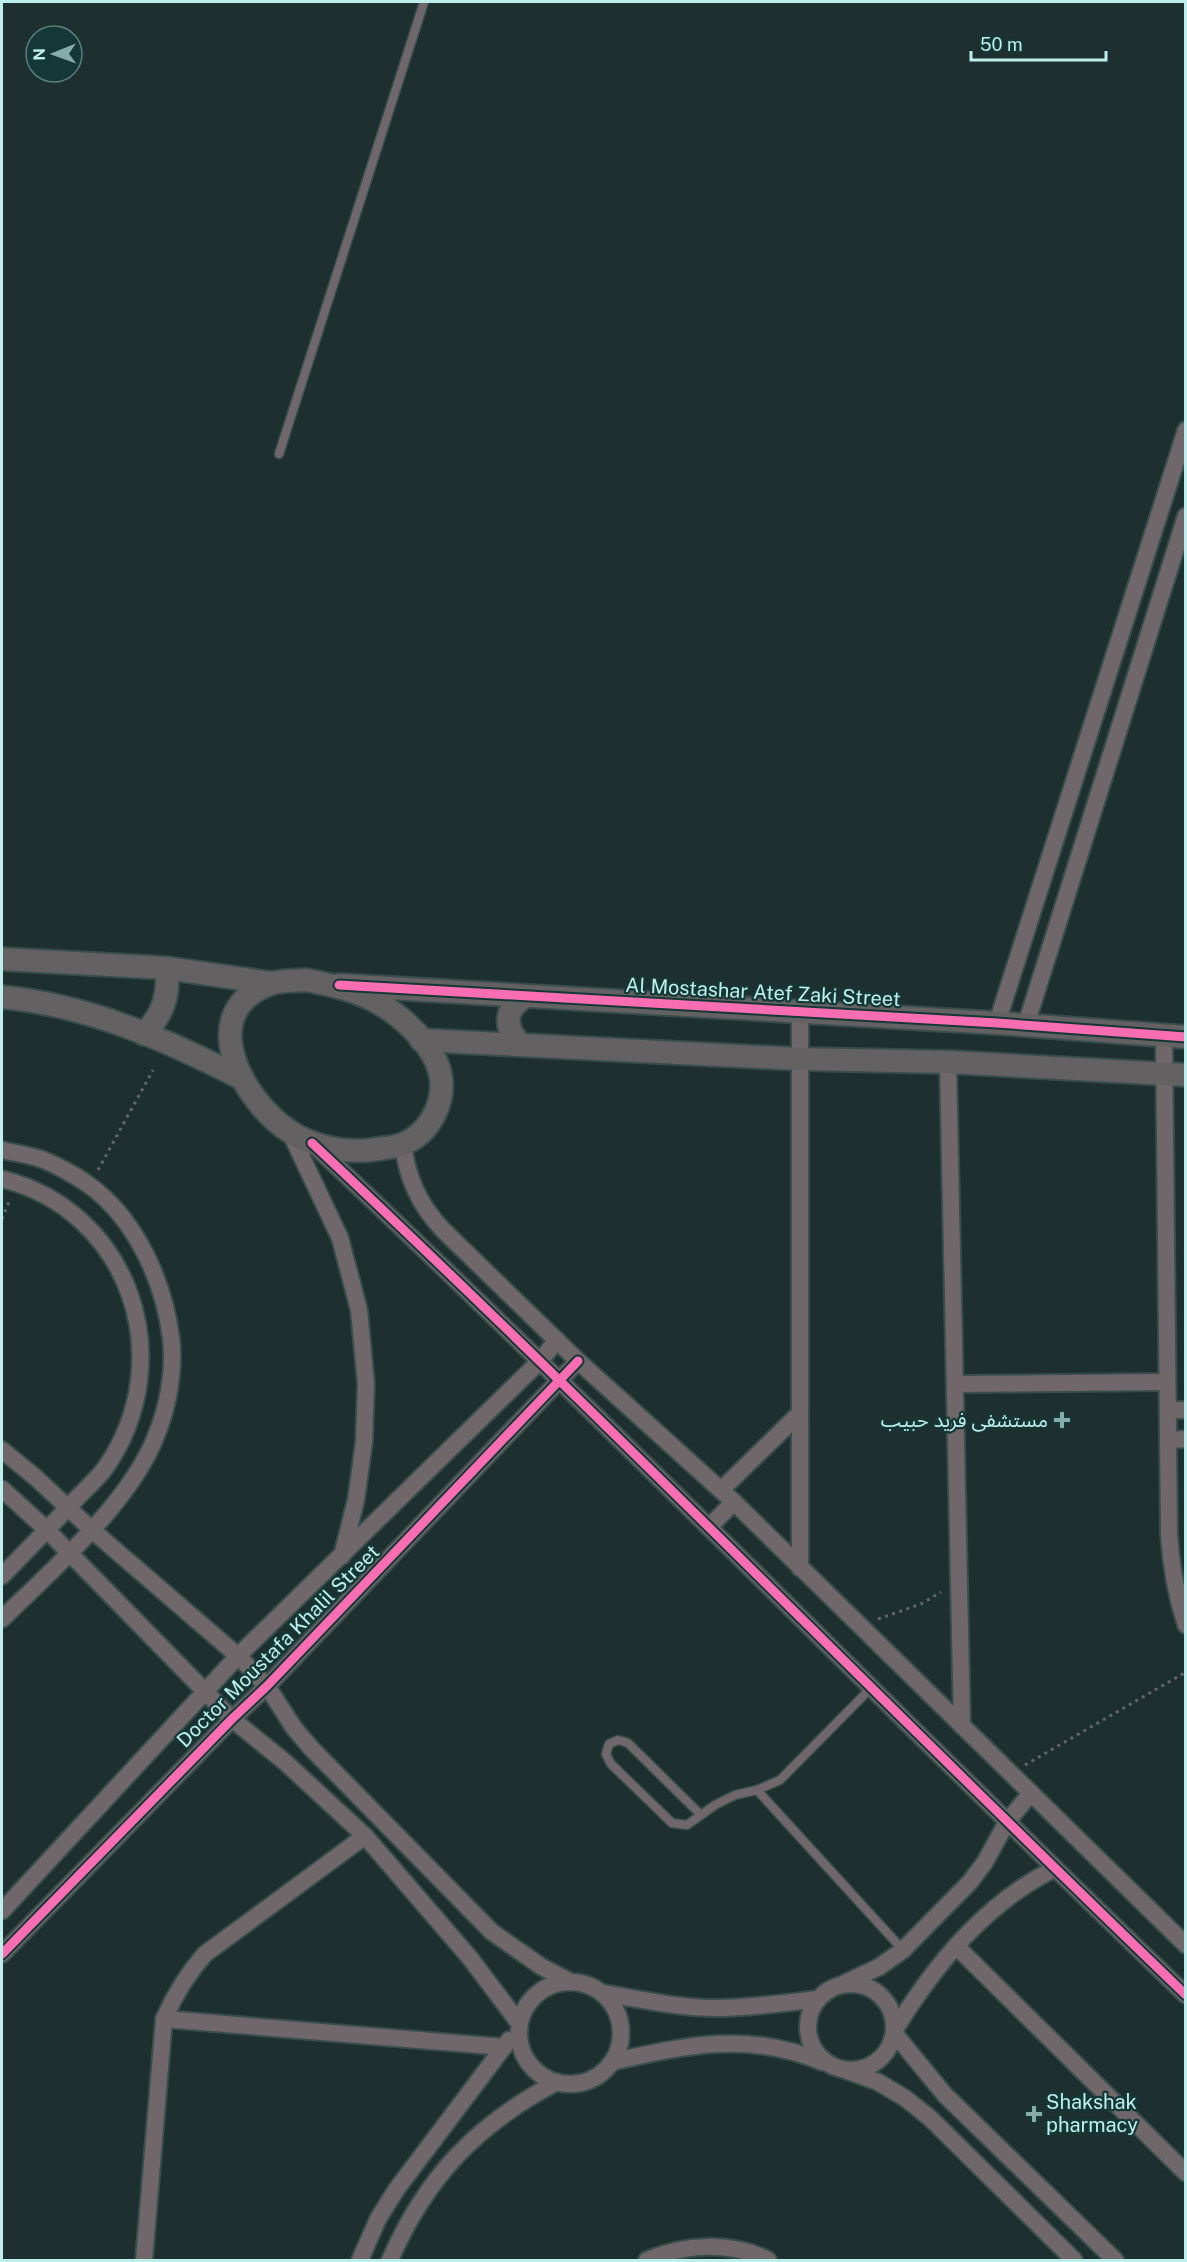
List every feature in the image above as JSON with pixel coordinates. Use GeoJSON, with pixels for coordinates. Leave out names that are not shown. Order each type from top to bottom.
{"type":"FeatureCollection","features":[{"type":"Feature","properties":{"kind":"street"},"geometry":{"type":"LineString","coordinates":[[997,1023],[1185,430]]}},
{"type":"Feature","properties":{"kind":"street"},"geometry":{"type":"LineString","coordinates":[[1026,1025],[1185,516]]}},
{"type":"Feature","properties":{"kind":"street"},"geometry":{"type":"LineString","coordinates":[[2,959],[166,968],[271,983],[306,980],[339,986],[370,997],[398,1016],[433,1054],[440,1070],[442,1088],[439,1106],[430,1122],[418,1135],[404,1144],[361,1151],[336,1149],[312,1143],[290,1132],[253,1099],[241,1078],[232,1054],[230,1031],[237,1010],[252,992],[271,983]]}},
{"type":"Feature","properties":{"kind":"street"},"geometry":{"type":"LineString","coordinates":[[144,1034],[162,1011],[167,997],[166,968]]}},
{"type":"Feature","properties":{"kind":"street","name":"Al Mostashar Atef Zaki Street"},"geometry":{"type":"LineString","coordinates":[[339,986],[997,1023],[1174,1036]]}},
{"type":"Feature","properties":{"kind":"street"},"geometry":{"type":"LineString","coordinates":[[521,1045],[509,1029],[508,1019],[511,1009],[525,996]]}},
{"type":"Feature","properties":{"kind":"street"},"geometry":{"type":"LineString","coordinates":[[2,997],[56,1004],[77,1010],[144,1034],[241,1078]]}},
{"type":"Feature","properties":{"kind":"street"},"geometry":{"type":"LineString","coordinates":[[800,1012],[800,1568]]}},
{"type":"Feature","properties":{"kind":"street"},"geometry":{"type":"LineString","coordinates":[[1174,1036],[1167,1382],[1168,1440],[1171,1568],[1185,1625]]}},
{"type":"Feature","properties":{"kind":"street"},"geometry":{"type":"LineString","coordinates":[[421,1040],[800,1059],[948,1062],[1175,1074]]}},
{"type":"Feature","properties":{"kind":"street"},"geometry":{"type":"LineString","coordinates":[[948,1062],[962,1726]]}},
{"type":"Feature","properties":{"kind":"street"},"geometry":{"type":"LineString","coordinates":[[290,1132],[340,1238],[359,1310],[366,1384],[364,1442],[356,1500],[341,1557]]}},
{"type":"Feature","properties":{"kind":"street"},"geometry":{"type":"LineString","coordinates":[[312,1143],[540,1361],[1054,1869],[1185,1995]]}},
{"type":"Feature","properties":{"kind":"street"},"geometry":{"type":"LineString","coordinates":[[404,1144],[411,1181],[429,1215],[578,1361],[734,1502],[1185,1945]]}},
{"type":"Feature","properties":{"kind":"street"},"geometry":{"type":"LineString","coordinates":[[2,1150],[42,1159],[90,1185],[124,1218],[145,1255],[162,1296],[171,1339],[170,1383],[156,1436],[130,1484],[92,1530],[2,1619]]}},
{"type":"Feature","properties":{"kind":"street"},"geometry":{"type":"LineString","coordinates":[[2,1179],[17,1183],[57,1201],[91,1230],[117,1266],[133,1302],[141,1340],[141,1378],[128,1425],[105,1468],[2,1576]]}},
{"type":"Feature","properties":{"kind":"street"},"geometry":{"type":"LineString","coordinates":[[409,1234],[411,1221],[423,1214],[429,1215]]}},
{"type":"Feature","properties":{"kind":"street","name":"Doctor Moustafa Khalil Street"},"geometry":{"type":"LineString","coordinates":[[2,1911],[238,1656],[540,1361],[557,1341]]}},
{"type":"Feature","properties":{"kind":"street","name":"Doctor Moustafa Khalil Street"},"geometry":{"type":"LineString","coordinates":[[2,1954],[231,1719],[267,1686],[561,1382],[578,1361]]}},
{"type":"Feature","properties":{"kind":"street"},"geometry":{"type":"LineString","coordinates":[[955,1384],[1167,1382]]}},
{"type":"Feature","properties":{"kind":"street"},"geometry":{"type":"LineString","coordinates":[[1168,1410],[1185,1410]]}},
{"type":"Feature","properties":{"kind":"street"},"geometry":{"type":"LineString","coordinates":[[721,1490],[799,1414]]}},
{"type":"Feature","properties":{"kind":"street"},"geometry":{"type":"LineString","coordinates":[[1168,1440],[1185,1440]]}},
{"type":"Feature","properties":{"kind":"street"},"geometry":{"type":"LineString","coordinates":[[2,1450],[238,1656],[267,1686],[294,1728],[311,1748],[492,1932],[542,1967],[569,1981],[582,1983],[602,1993],[676,2006],[753,2007],[818,1999]]}},
{"type":"Feature","properties":{"kind":"street"},"geometry":{"type":"LineString","coordinates":[[2,1489],[47,1530],[231,1719],[285,1762],[365,1836],[470,1958],[519,2026],[520,2046],[528,2062],[541,2075],[557,2082],[578,2083],[597,2076],[612,2062],[619,2044],[620,2025],[614,2007],[602,1993]]}},
{"type":"Feature","properties":{"kind":"street"},"geometry":{"type":"LineString","coordinates":[[709,1527],[734,1502]]}},
{"type":"Feature","properties":{"kind":"street"},"geometry":{"type":"LineString","coordinates":[[844,1983],[857,1983],[870,1987],[889,2005],[894,2018],[894,2032],[890,2047],[881,2058],[863,2068],[836,2067],[818,2055],[810,2042],[807,2027],[810,2012],[825,1992],[844,1983],[879,1967],[903,1950],[970,1882],[985,1863],[1007,1822],[1031,1793]]}},
{"type":"Feature","properties":{"kind":"street"},"geometry":{"type":"LineString","coordinates":[[144,2260],[164,2019],[174,1995],[188,1973],[205,1954],[365,1836]]}},
{"type":"Feature","properties":{"kind":"street"},"geometry":{"type":"LineString","coordinates":[[894,2032],[921,1990],[956,1946],[1013,1893],[1054,1869]]}},
{"type":"Feature","properties":{"kind":"street"},"geometry":{"type":"LineString","coordinates":[[956,1946],[1185,2173]]}},
{"type":"Feature","properties":{"kind":"street"},"geometry":{"type":"LineString","coordinates":[[360,2260],[378,2219],[396,2190],[519,2026],[526,2007],[537,1994],[552,1985],[569,1981]]}},
{"type":"Feature","properties":{"kind":"street"},"geometry":{"type":"LineString","coordinates":[[164,2019],[504,2047]]}},
{"type":"Feature","properties":{"kind":"street"},"geometry":{"type":"LineString","coordinates":[[894,2032],[926,2074],[1115,2260]]}},
{"type":"Feature","properties":{"kind":"street"},"geometry":{"type":"LineString","coordinates":[[612,2062],[683,2046],[722,2043],[761,2045],[800,2052],[878,2082],[905,2098],[930,2118],[1074,2260]]}},
{"type":"Feature","properties":{"kind":"street"},"geometry":{"type":"LineString","coordinates":[[390,2260],[402,2233],[421,2202],[466,2145],[525,2100],[557,2082]]}},
{"type":"Feature","properties":{"kind":"street"},"geometry":{"type":"LineString","coordinates":[[968,2155],[986,2135]]}},
{"type":"Feature","properties":{"kind":"street"},"geometry":{"type":"LineString","coordinates":[[647,2260],[664,2253],[707,2246],[755,2254],[768,2260]]}},
{"type":"Feature","properties":{"kind":"lane"},"geometry":{"type":"LineString","coordinates":[[279,454],[424,2]]}},
{"type":"Feature","properties":{"kind":"lane"},"geometry":{"type":"LineString","coordinates":[[701,1815],[628,1743],[618,1740],[609,1744],[606,1754],[611,1764],[672,1823],[687,1825],[701,1815],[715,1805],[735,1795],[757,1790],[780,1780],[871,1688]]}},
{"type":"Feature","properties":{"kind":"lane"},"geometry":{"type":"LineString","coordinates":[[757,1790],[903,1950]]}},
{"type":"Feature","properties":{"kind":"path"},"geometry":{"type":"LineString","coordinates":[[90,1185],[153,1070]]}},
{"type":"Feature","properties":{"kind":"path"},"geometry":{"type":"LineString","coordinates":[[856,1623],[878,1619],[921,1604],[959,1580]]}},
{"type":"Feature","properties":{"kind":"path"},"geometry":{"type":"LineString","coordinates":[[1010,1774],[1185,1672]]}},
{"type":"Feature","properties":{"kind":"cycle path"},"geometry":{"type":"LineString","coordinates":[[339,985],[997,1023],[1186,1037]]}},
{"type":"Feature","properties":{"kind":"cycle path"},"geometry":{"type":"LineString","coordinates":[[312,1143],[533,1354],[1186,1995]]}},
{"type":"Feature","properties":{"kind":"cycle path"},"geometry":{"type":"LineString","coordinates":[[2,1954],[267,1686],[578,1361]]}},
{"type":"Feature","properties":{"kind":"place","name":"مستشفى فريد حبيب"},"geometry":{"type":"Point","coordinates":[1062,1420]}},
{"type":"Feature","properties":{"kind":"place","name":"Shakshak pharmacy"},"geometry":{"type":"Point","coordinates":[1034,2114]}}]}
